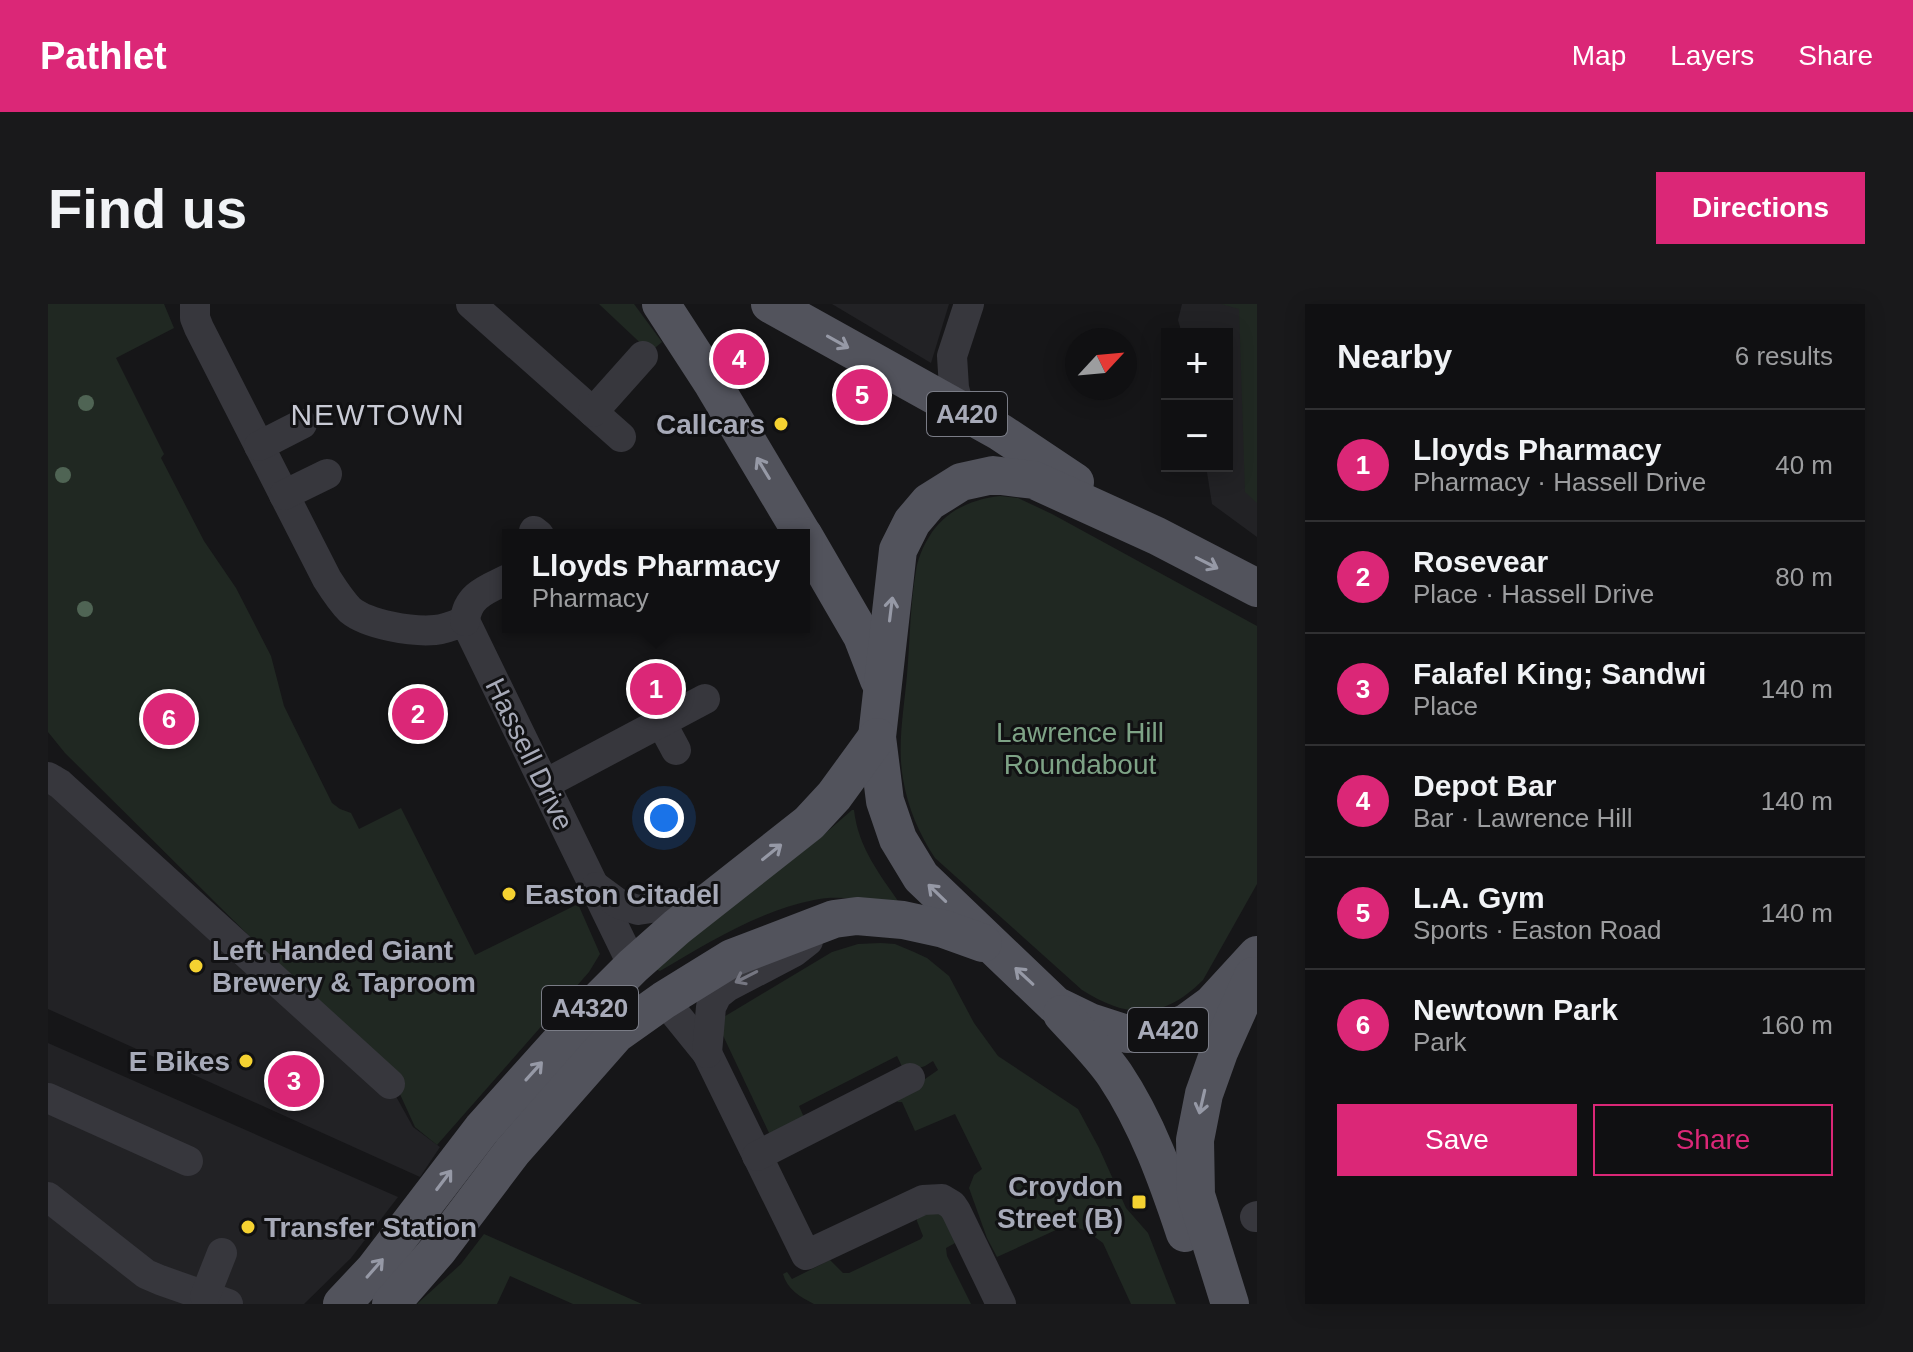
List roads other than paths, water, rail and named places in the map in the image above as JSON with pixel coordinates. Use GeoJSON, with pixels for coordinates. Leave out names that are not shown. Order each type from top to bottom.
{"type":"FeatureCollection","features":[{"type":"Feature","properties":{"kind":"main road","name":"A420"},"geometry":{"type":"LineString","coordinates":[[772,305],[1000,432],[1157,536]]}},
{"type":"Feature","properties":{"kind":"main road","name":"A420"},"geometry":{"type":"LineString","coordinates":[[669,310],[800,529]]}},
{"type":"Feature","properties":{"kind":"main road","name":"A420"},"geometry":{"type":"LineString","coordinates":[[1205,1304],[1169,1186],[1146,1132],[1112,1071],[1055,1005],[921,877],[898,839],[885,801],[877,737],[898,550],[912,522],[929,502],[961,482],[993,475],[1034,480],[1157,536],[1257,588]]}},
{"type":"Feature","properties":{"kind":"main road","name":"A420"},"geometry":{"type":"LineString","coordinates":[[810,546],[862,636],[881,686]]}},
{"type":"Feature","properties":{"kind":"main road","name":"A4320"},"geometry":{"type":"LineString","coordinates":[[342,1304],[406,1230],[482,1129],[587,1012],[633,966],[710,899],[809,823],[834,796],[877,737]]}},
{"type":"Feature","properties":{"kind":"main road","name":"A4320"},"geometry":{"type":"LineString","coordinates":[[391,1304],[438,1250],[512,1152],[616,1034],[732,958],[834,919],[857,916],[903,920],[944,929],[993,947]]}},
{"type":"Feature","properties":{"kind":"main road","name":"A420"},"geometry":{"type":"LineString","coordinates":[[1055,1005],[1090,1022],[1127,1034],[1163,1032],[1186,1023],[1212,1004],[1257,955]]}},
{"type":"Feature","properties":{"kind":"main road"},"geometry":{"type":"LineString","coordinates":[[633,966],[664,1000]]}},
{"type":"Feature","properties":{"kind":"main road","name":"A420"},"geometry":{"type":"LineString","coordinates":[[1230,1304],[1196,1195],[1195,1140],[1204,1094],[1257,966]]}},
{"type":"Feature","properties":{"kind":"street"},"geometry":{"type":"LineString","coordinates":[[195,304],[199,328],[259,446],[327,579],[351,610],[377,623],[420,631],[451,628],[465,621],[472,599],[502,582]]}},
{"type":"Feature","properties":{"kind":"street"},"geometry":{"type":"LineString","coordinates":[[471,304],[621,437]]}},
{"type":"Feature","properties":{"kind":"street"},"geometry":{"type":"LineString","coordinates":[[960,410],[954,388],[952,356],[969,304]]}},
{"type":"Feature","properties":{"kind":"street"},"geometry":{"type":"LineString","coordinates":[[593,412],[643,356]]}},
{"type":"Feature","properties":{"kind":"street"},"geometry":{"type":"LineString","coordinates":[[259,446],[302,424]]}},
{"type":"Feature","properties":{"kind":"street"},"geometry":{"type":"LineString","coordinates":[[284,495],[327,474]]}},
{"type":"Feature","properties":{"kind":"street","name":"Hassell Drive"},"geometry":{"type":"LineString","coordinates":[[465,621],[534,779],[596,887],[633,966]]}},
{"type":"Feature","properties":{"kind":"street"},"geometry":{"type":"LineString","coordinates":[[534,779],[705,699]]}},
{"type":"Feature","properties":{"kind":"street"},"geometry":{"type":"LineString","coordinates":[[661,722],[676,750]]}},
{"type":"Feature","properties":{"kind":"street"},"geometry":{"type":"LineString","coordinates":[[48,777],[72,794],[390,1084]]}},
{"type":"Feature","properties":{"kind":"street"},"geometry":{"type":"LineString","coordinates":[[596,887],[619,904],[638,910],[710,899]]}},
{"type":"Feature","properties":{"kind":"street"},"geometry":{"type":"LineString","coordinates":[[707,1053],[711,1007],[717,995],[794,952],[834,919]]}},
{"type":"Feature","properties":{"kind":"street"},"geometry":{"type":"LineString","coordinates":[[664,1000],[707,1053],[806,1255],[923,1200],[938,1198],[948,1201],[956,1211],[1001,1304]]}},
{"type":"Feature","properties":{"kind":"street"},"geometry":{"type":"LineString","coordinates":[[757,1156],[910,1078]]}},
{"type":"Feature","properties":{"kind":"street"},"geometry":{"type":"LineString","coordinates":[[48,1098],[188,1161]]}},
{"type":"Feature","properties":{"kind":"street"},"geometry":{"type":"LineString","coordinates":[[48,1197],[146,1274],[217,1300],[222,1253]]}},
{"type":"Feature","properties":{"kind":"place","name":"Depot Bar"},"geometry":{"type":"Point","coordinates":[739,359]}},
{"type":"Feature","properties":{"kind":"place","name":"L.A. Gym"},"geometry":{"type":"Point","coordinates":[862,395]}},
{"type":"Feature","properties":{"kind":"place","name":"Callcars"},"geometry":{"type":"Point","coordinates":[781,424]}},
{"type":"Feature","properties":{"kind":"place","name":"Lloyds Pharmacy"},"geometry":{"type":"Point","coordinates":[656,689]}},
{"type":"Feature","properties":{"kind":"place","name":"Rosevear"},"geometry":{"type":"Point","coordinates":[418,714]}},
{"type":"Feature","properties":{"kind":"place","name":"Newtown Park"},"geometry":{"type":"Point","coordinates":[169,719]}},
{"type":"Feature","properties":{"kind":"place","name":"Easton Citadel"},"geometry":{"type":"Point","coordinates":[509,894]}},
{"type":"Feature","properties":{"kind":"place","name":"Left Handed Giant Brewery & Taproom"},"geometry":{"type":"Point","coordinates":[196,966]}},
{"type":"Feature","properties":{"kind":"place","name":"E Bikes"},"geometry":{"type":"Point","coordinates":[246,1061]}},
{"type":"Feature","properties":{"kind":"place","name":"Falafel King; Sandwi"},"geometry":{"type":"Point","coordinates":[294,1081]}},
{"type":"Feature","properties":{"kind":"place","name":"Croydon Street (B)"},"geometry":{"type":"Point","coordinates":[1139,1202]}},
{"type":"Feature","properties":{"kind":"place","name":"Transfer Station"},"geometry":{"type":"Point","coordinates":[248,1227]}},
{"type":"Feature","properties":{"kind":"district","name":"NEWTOWN"},"geometry":{"type":"Point","coordinates":[378,415]}},
{"type":"Feature","properties":{"kind":"park label","name":"Lawrence Hill Roundabout"},"geometry":{"type":"Point","coordinates":[1080,748]}}]}
